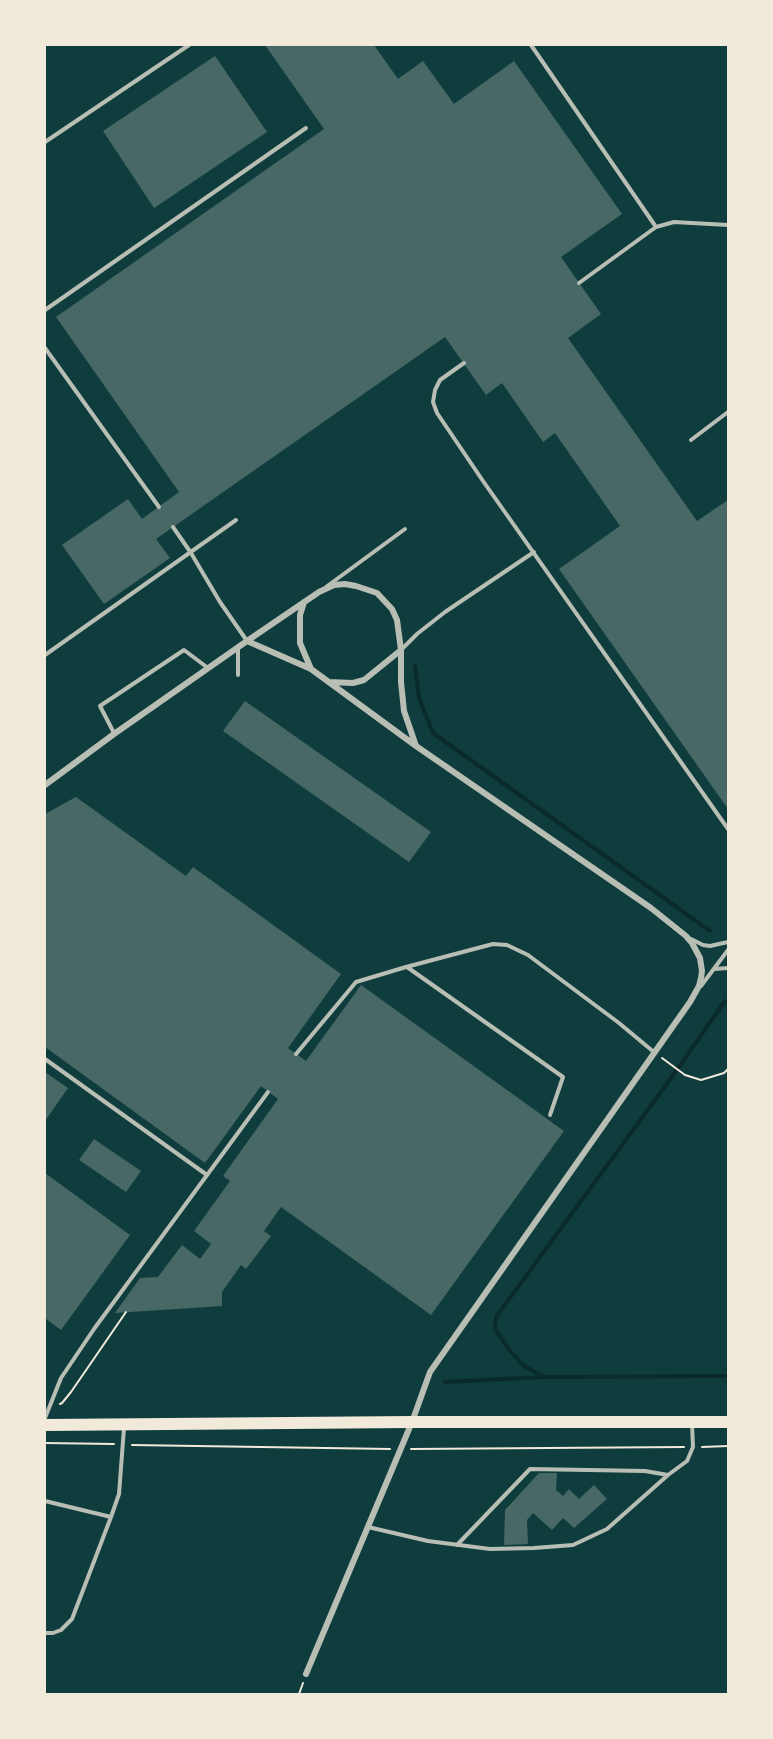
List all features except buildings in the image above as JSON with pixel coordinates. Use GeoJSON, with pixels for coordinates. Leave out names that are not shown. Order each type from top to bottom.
{"type":"FeatureCollection","features":[{"type":"Feature","properties":{"kind":"main road"},"geometry":{"type":"LineString","coordinates":[[45,1425],[728,1422]]}},
{"type":"Feature","properties":{"kind":"street"},"geometry":{"type":"LineString","coordinates":[[45,785],[238,647],[319,592],[334,585],[356,586],[377,593],[392,609],[397,620],[402,650],[401,682],[404,711],[416,746]]}},
{"type":"Feature","properties":{"kind":"street"},"geometry":{"type":"LineString","coordinates":[[304,602],[300,615],[299,637],[310,669]]}},
{"type":"Feature","properties":{"kind":"street"},"geometry":{"type":"LineString","coordinates":[[247,641],[310,669],[416,746],[651,908],[686,936],[697,951],[702,971],[699,986],[690,1002],[430,1372],[401,1449],[306,1674]]}},
{"type":"Feature","properties":{"kind":"street"},"geometry":{"type":"LineString","coordinates":[[328,682],[353,683],[364,680],[402,650]]}},
{"type":"Feature","properties":{"kind":"lane"},"geometry":{"type":"LineString","coordinates":[[45,141],[189,45]]}},
{"type":"Feature","properties":{"kind":"lane"},"geometry":{"type":"LineString","coordinates":[[531,45],[656,227]]}},
{"type":"Feature","properties":{"kind":"lane"},"geometry":{"type":"LineString","coordinates":[[45,310],[306,128]]}},
{"type":"Feature","properties":{"kind":"lane"},"geometry":{"type":"LineString","coordinates":[[579,283],[656,227],[674,222],[728,225]]}},
{"type":"Feature","properties":{"kind":"lane"},"geometry":{"type":"LineString","coordinates":[[45,348],[159,507]]}},
{"type":"Feature","properties":{"kind":"lane"},"geometry":{"type":"LineString","coordinates":[[464,363],[440,380],[433,402],[437,413],[728,829]]}},
{"type":"Feature","properties":{"kind":"lane"},"geometry":{"type":"LineString","coordinates":[[692,440],[728,412]]}},
{"type":"Feature","properties":{"kind":"lane"},"geometry":{"type":"LineString","coordinates":[[45,655],[236,520]]}},
{"type":"Feature","properties":{"kind":"lane"},"geometry":{"type":"LineString","coordinates":[[173,527],[247,641]]}},
{"type":"Feature","properties":{"kind":"lane"},"geometry":{"type":"LineString","coordinates":[[319,592],[405,529]]}},
{"type":"Feature","properties":{"kind":"lane"},"geometry":{"type":"LineString","coordinates":[[402,650],[417,634],[445,612],[534,552]]}},
{"type":"Feature","properties":{"kind":"lane"},"geometry":{"type":"LineString","coordinates":[[238,647],[238,675]]}},
{"type":"Feature","properties":{"kind":"lane"},"geometry":{"type":"LineString","coordinates":[[114,734],[100,706],[184,650],[208,668]]}},
{"type":"Feature","properties":{"kind":"lane"},"geometry":{"type":"LineString","coordinates":[[686,936],[703,945],[711,946],[728,942]]}},
{"type":"Feature","properties":{"kind":"lane"},"geometry":{"type":"LineString","coordinates":[[296,1054],[356,982],[493,944],[507,945],[528,955],[655,1053]]}},
{"type":"Feature","properties":{"kind":"lane"},"geometry":{"type":"LineString","coordinates":[[690,1002],[728,950]]}},
{"type":"Feature","properties":{"kind":"lane"},"geometry":{"type":"LineString","coordinates":[[406,967],[563,1077],[550,1115]]}},
{"type":"Feature","properties":{"kind":"lane"},"geometry":{"type":"LineString","coordinates":[[713,969],[728,968]]}},
{"type":"Feature","properties":{"kind":"lane"},"geometry":{"type":"LineString","coordinates":[[45,1059],[207,1175]]}},
{"type":"Feature","properties":{"kind":"lane"},"geometry":{"type":"LineString","coordinates":[[45,1418],[61,1378],[94,1329],[268,1092]]}},
{"type":"Feature","properties":{"kind":"lane"},"geometry":{"type":"LineString","coordinates":[[368,1526],[428,1541],[490,1549],[573,1545],[607,1529],[687,1461],[693,1447],[692,1422]]}},
{"type":"Feature","properties":{"kind":"lane"},"geometry":{"type":"LineString","coordinates":[[45,1633],[61,1630],[72,1619],[111,1517],[119,1494],[124,1424]]}},
{"type":"Feature","properties":{"kind":"lane"},"geometry":{"type":"LineString","coordinates":[[457,1545],[530,1469],[645,1471],[668,1475]]}},
{"type":"Feature","properties":{"kind":"lane"},"geometry":{"type":"LineString","coordinates":[[45,1501],[111,1517]]}},
{"type":"Feature","properties":{"kind":"path"},"geometry":{"type":"LineString","coordinates":[[655,1053],[682,1073],[701,1080],[728,1069]]}},
{"type":"Feature","properties":{"kind":"path"},"geometry":{"type":"LineString","coordinates":[[51,1406],[62,1404],[126,1312]]}},
{"type":"Feature","properties":{"kind":"path"},"geometry":{"type":"LineString","coordinates":[[45,1443],[401,1449],[728,1446]]}},
{"type":"Feature","properties":{"kind":"path"},"geometry":{"type":"LineString","coordinates":[[298,1694],[306,1674]]}},
{"type":"Feature","properties":{"kind":"waterway"},"geometry":{"type":"LineString","coordinates":[[415,666],[419,698],[433,733],[710,931]]}},
{"type":"Feature","properties":{"kind":"waterway"},"geometry":{"type":"LineString","coordinates":[[725,1001],[496,1317],[495,1329],[524,1366],[544,1377],[728,1376]]}},
{"type":"Feature","properties":{"kind":"waterway"},"geometry":{"type":"LineString","coordinates":[[445,1382],[543,1377]]}}]}
